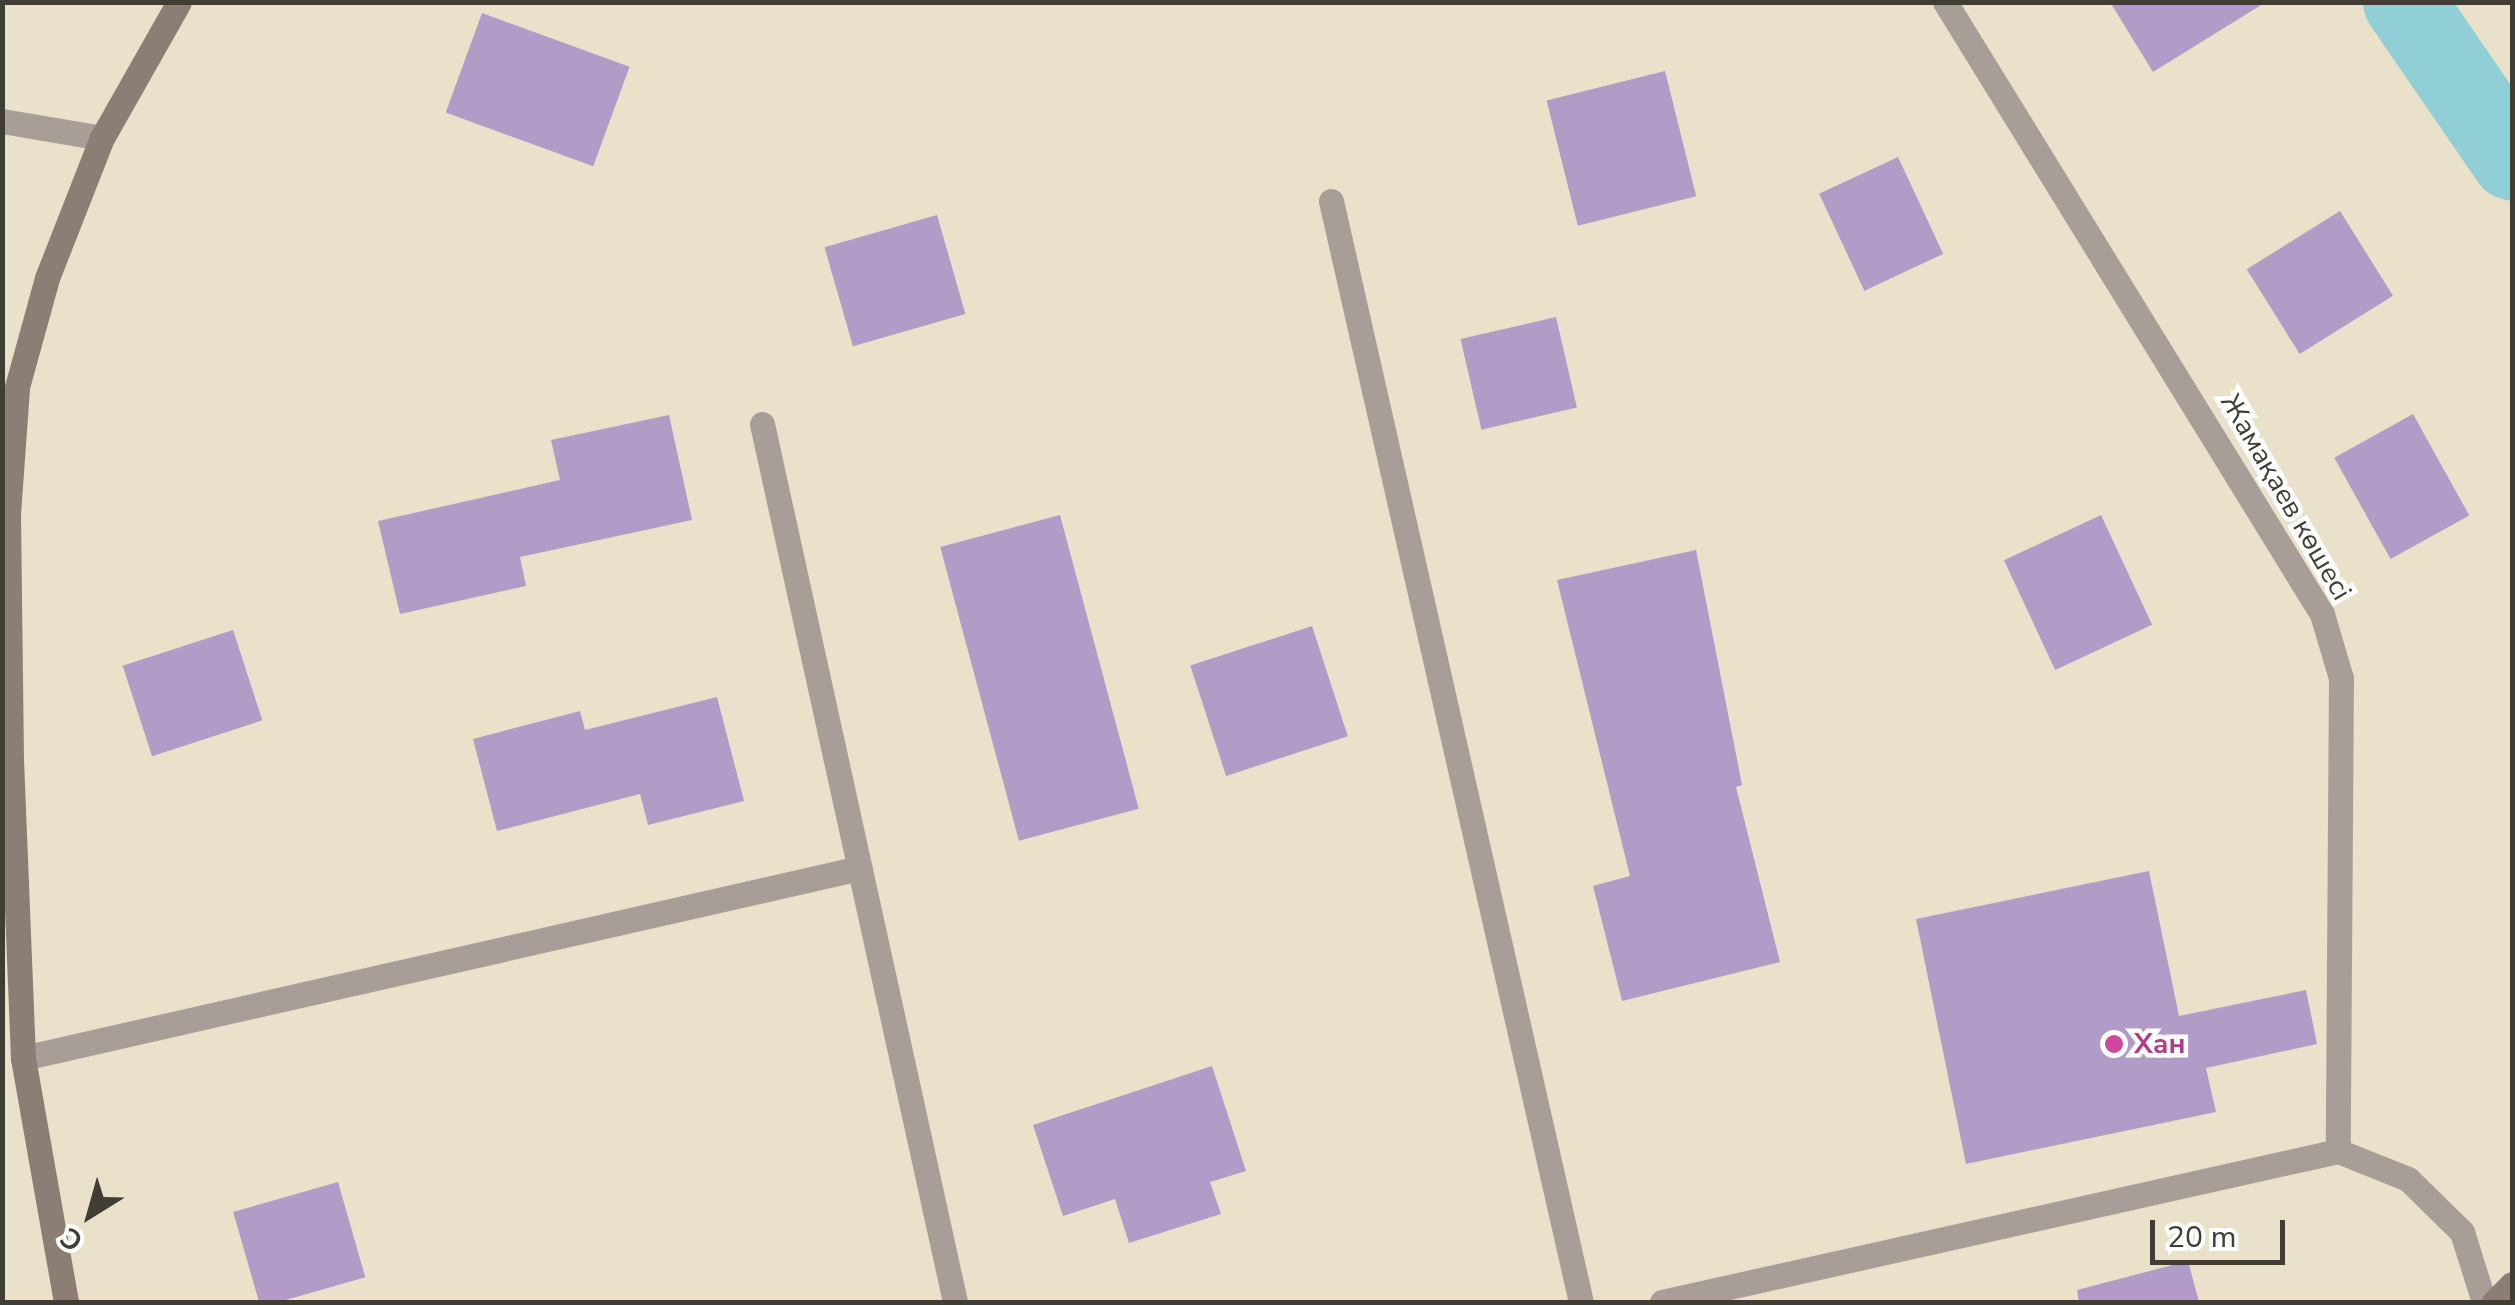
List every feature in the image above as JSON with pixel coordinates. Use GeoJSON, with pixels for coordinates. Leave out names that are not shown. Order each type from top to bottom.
{"type":"FeatureCollection","features":[{"type":"Feature","properties":{"kind":"street"},"geometry":{"type":"LineString","coordinates":[[66,1302],[23,1058],[10,684],[17,387],[47,278],[102,138],[179,2]]}},
{"type":"Feature","properties":{"kind":"street","name":"Жамақаев көшесі"},"geometry":{"type":"LineString","coordinates":[[1944,2],[2322,614],[2341,678],[2338,1150]]}},
{"type":"Feature","properties":{"kind":"street"},"geometry":{"type":"LineString","coordinates":[[2,122],[102,138]]}},
{"type":"Feature","properties":{"kind":"street"},"geometry":{"type":"LineString","coordinates":[[1331,201],[1582,1302]]}},
{"type":"Feature","properties":{"kind":"street"},"geometry":{"type":"LineString","coordinates":[[762,424],[955,1302]]}},
{"type":"Feature","properties":{"kind":"street"},"geometry":{"type":"LineString","coordinates":[[23,1058],[860,868]]}},
{"type":"Feature","properties":{"kind":"street"},"geometry":{"type":"LineString","coordinates":[[1662,1302],[2338,1150],[2408,1179],[2462,1232],[2484,1302]]}},
{"type":"Feature","properties":{"kind":"street"},"geometry":{"type":"LineString","coordinates":[[2494,1302],[2512,1284]]}},
{"type":"Feature","properties":{"kind":"building"},"geometry":{"type":"Polygon","coordinates":[[[2110,2],[2266,2],[2153,72],[2110,2]]]}},
{"type":"Feature","properties":{"kind":"building"},"geometry":{"type":"Polygon","coordinates":[[[482,13],[630,67],[593,166],[446,113],[482,13]]]}},
{"type":"Feature","properties":{"kind":"building"},"geometry":{"type":"Polygon","coordinates":[[[1665,71],[1696,196],[1578,226],[1547,101],[1665,71]]]}},
{"type":"Feature","properties":{"kind":"building"},"geometry":{"type":"Polygon","coordinates":[[[1898,157],[1943,254],[1864,291],[1819,194],[1898,157]]]}},
{"type":"Feature","properties":{"kind":"building"},"geometry":{"type":"Polygon","coordinates":[[[2340,211],[2393,296],[2300,354],[2247,269],[2340,211]]]}},
{"type":"Feature","properties":{"kind":"building"},"geometry":{"type":"Polygon","coordinates":[[[937,215],[965,314],[853,346],[825,247],[937,215]]]}},
{"type":"Feature","properties":{"kind":"building"},"geometry":{"type":"Polygon","coordinates":[[[1556,317],[1577,408],[1481,430],[1461,339],[1556,317]]]}},
{"type":"Feature","properties":{"kind":"building"},"geometry":{"type":"Polygon","coordinates":[[[2413,414],[2469,515],[2391,559],[2334,458],[2413,414]]]}},
{"type":"Feature","properties":{"kind":"building"},"geometry":{"type":"Polygon","coordinates":[[[669,415],[692,520],[520,557],[526,586],[400,614],[378,521],[560,480],[551,440],[669,415]]]}},
{"type":"Feature","properties":{"kind":"building"},"geometry":{"type":"Polygon","coordinates":[[[1060,515],[1139,809],[1019,841],[940,547],[1060,515]]]}},
{"type":"Feature","properties":{"kind":"building"},"geometry":{"type":"Polygon","coordinates":[[[2101,515],[2152,625],[2055,670],[2004,560],[2101,515]]]}},
{"type":"Feature","properties":{"kind":"building"},"geometry":{"type":"Polygon","coordinates":[[[1696,550],[1742,785],[1736,787],[1780,962],[1622,1001],[1593,886],[1630,876],[1557,580],[1696,550]]]}},
{"type":"Feature","properties":{"kind":"building"},"geometry":{"type":"Polygon","coordinates":[[[1312,626],[1348,736],[1226,776],[1190,666],[1312,626]]]}},
{"type":"Feature","properties":{"kind":"building"},"geometry":{"type":"Polygon","coordinates":[[[233,630],[262,720],[152,756],[123,666],[233,630]]]}},
{"type":"Feature","properties":{"kind":"building"},"geometry":{"type":"Polygon","coordinates":[[[717,697],[744,801],[648,825],[640,794],[497,831],[473,739],[580,711],[585,730],[717,697]]]}},
{"type":"Feature","properties":{"kind":"building"},"geometry":{"type":"Polygon","coordinates":[[[2149,871],[2179,1016],[2306,990],[2317,1044],[2206,1068],[2216,1112],[1966,1164],[1916,919],[2149,871]]]}},
{"type":"Feature","properties":{"kind":"building"},"geometry":{"type":"Polygon","coordinates":[[[1212,1066],[1246,1171],[1210,1182],[1221,1214],[1129,1243],[1115,1199],[1063,1216],[1033,1125],[1212,1066]]]}},
{"type":"Feature","properties":{"kind":"building"},"geometry":{"type":"Polygon","coordinates":[[[338,1182],[365,1277],[279,1302],[259,1302],[233,1212],[338,1182]]]}},
{"type":"Feature","properties":{"kind":"building"},"geometry":{"type":"Polygon","coordinates":[[[2188,1261],[2199,1302],[2079,1302],[2077,1290],[2188,1261]]]}},
{"type":"Feature","properties":{"kind":"waterway"},"geometry":{"type":"LineString","coordinates":[[2404,2],[2512,159]]}},
{"type":"Feature","properties":{"kind":"place","name":"Хан"},"geometry":{"type":"Point","coordinates":[2114,1044]}}]}
